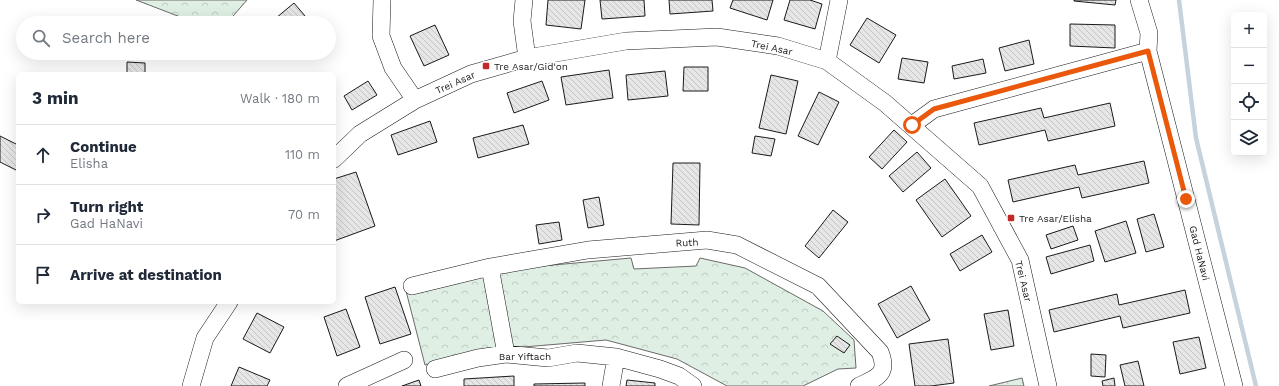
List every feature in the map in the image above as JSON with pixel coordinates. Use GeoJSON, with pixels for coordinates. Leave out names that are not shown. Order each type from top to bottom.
{"type":"FeatureCollection","features":[{"type":"Feature","properties":{"kind":"street"},"geometry":{"type":"LineString","coordinates":[[382,0],[381,36],[393,68],[415,100]]}},
{"type":"Feature","properties":{"kind":"street"},"geometry":{"type":"LineString","coordinates":[[524,0],[522,21],[527,58]]}},
{"type":"Feature","properties":{"kind":"street"},"geometry":{"type":"LineString","coordinates":[[827,61],[839,0]]}},
{"type":"Feature","properties":{"kind":"street","name":"Gad HaNavi"},"geometry":{"type":"LineString","coordinates":[[1139,0],[1149,33],[1148,51],[1234,386]]}},
{"type":"Feature","properties":{"kind":"street","name":"Trei Asar"},"geometry":{"type":"LineString","coordinates":[[336,157],[360,134],[415,100],[471,74],[527,58],[626,42],[717,37],[778,46],[827,61],[885,103],[912,125],[980,186],[1020,260],[1048,386]]}},
{"type":"Feature","properties":{"kind":"street"},"geometry":{"type":"LineString","coordinates":[[912,125],[934,109],[1148,51]]}},
{"type":"Feature","properties":{"kind":"street","name":"Ruth"},"geometry":{"type":"LineString","coordinates":[[412,286],[490,267],[588,250],[707,240],[737,245],[818,286],[880,352],[883,361],[882,372],[875,379],[859,386]]}},
{"type":"Feature","properties":{"kind":"street"},"geometry":{"type":"LineString","coordinates":[[490,267],[506,354]]}},
{"type":"Feature","properties":{"kind":"street"},"geometry":{"type":"LineString","coordinates":[[191,386],[205,338],[228,304]]}},
{"type":"Feature","properties":{"kind":"street","name":"Bar Yiftach"},"geometry":{"type":"LineString","coordinates":[[435,369],[478,358],[506,354],[548,358],[577,353],[616,357],[660,369],[679,376],[693,386]]}},
{"type":"Feature","properties":{"kind":"street"},"geometry":{"type":"LineString","coordinates":[[611,386],[616,357]]}},
{"type":"Feature","properties":{"kind":"street"},"geometry":{"type":"LineString","coordinates":[[347,386],[404,360]]}},
{"type":"Feature","properties":{"kind":"green space"},"geometry":{"type":"Polygon","coordinates":[[[136,0],[247,0],[233,16],[178,16],[136,0]]]}},
{"type":"Feature","properties":{"kind":"green space"},"geometry":{"type":"Polygon","coordinates":[[[631,258],[634,269],[696,266],[700,258],[745,268],[823,311],[854,340],[856,368],[838,369],[803,386],[727,386],[677,359],[606,340],[512,348],[425,365],[406,291],[520,268],[631,258]]]}},
{"type":"Feature","properties":{"kind":"green space"},"geometry":{"type":"Polygon","coordinates":[[[1022,378],[1024,386],[989,386],[1022,378]]]}},
{"type":"Feature","properties":{"kind":"building"},"geometry":{"type":"Polygon","coordinates":[[[548,0],[585,0],[581,29],[546,25],[548,0]]]}},
{"type":"Feature","properties":{"kind":"building"},"geometry":{"type":"Polygon","coordinates":[[[600,0],[644,0],[645,16],[602,19],[600,0]]]}},
{"type":"Feature","properties":{"kind":"building"},"geometry":{"type":"Polygon","coordinates":[[[669,0],[712,0],[713,11],[670,14],[669,0]]]}},
{"type":"Feature","properties":{"kind":"building"},"geometry":{"type":"Polygon","coordinates":[[[733,0],[773,0],[767,20],[730,8],[733,0]]]}},
{"type":"Feature","properties":{"kind":"building"},"geometry":{"type":"Polygon","coordinates":[[[790,0],[810,0],[822,4],[815,29],[784,20],[790,0]]]}},
{"type":"Feature","properties":{"kind":"building"},"geometry":{"type":"Polygon","coordinates":[[[1074,0],[1116,0],[1115,5],[1074,0]]]}},
{"type":"Feature","properties":{"kind":"building"},"geometry":{"type":"Polygon","coordinates":[[[294,3],[305,16],[278,16],[294,3]]]}},
{"type":"Feature","properties":{"kind":"building"},"geometry":{"type":"Polygon","coordinates":[[[867,18],[896,35],[879,63],[850,45],[867,18]]]}},
{"type":"Feature","properties":{"kind":"building"},"geometry":{"type":"Polygon","coordinates":[[[1070,24],[1115,25],[1115,48],[1070,46],[1070,24]]]}},
{"type":"Feature","properties":{"kind":"building"},"geometry":{"type":"Polygon","coordinates":[[[435,25],[449,55],[424,66],[410,36],[435,25]]]}},
{"type":"Feature","properties":{"kind":"building"},"geometry":{"type":"Polygon","coordinates":[[[1029,40],[1034,64],[1005,71],[999,48],[1029,40]]]}},
{"type":"Feature","properties":{"kind":"building"},"geometry":{"type":"Polygon","coordinates":[[[902,58],[928,62],[924,83],[898,79],[902,58]]]}},
{"type":"Feature","properties":{"kind":"building"},"geometry":{"type":"Polygon","coordinates":[[[983,59],[986,73],[954,79],[952,66],[983,59]]]}},
{"type":"Feature","properties":{"kind":"building"},"geometry":{"type":"Polygon","coordinates":[[[127,62],[145,63],[145,72],[127,72],[127,62]]]}},
{"type":"Feature","properties":{"kind":"building"},"geometry":{"type":"Polygon","coordinates":[[[684,67],[708,67],[708,91],[683,91],[684,67]]]}},
{"type":"Feature","properties":{"kind":"building"},"geometry":{"type":"Polygon","coordinates":[[[609,70],[613,98],[566,105],[561,77],[609,70]]]}},
{"type":"Feature","properties":{"kind":"building"},"geometry":{"type":"Polygon","coordinates":[[[665,71],[668,96],[628,100],[626,75],[665,71]]]}},
{"type":"Feature","properties":{"kind":"building"},"geometry":{"type":"Polygon","coordinates":[[[771,75],[798,81],[786,134],[759,128],[771,75]]]}},
{"type":"Feature","properties":{"kind":"building"},"geometry":{"type":"Polygon","coordinates":[[[368,81],[377,95],[352,110],[344,96],[368,81]]]}},
{"type":"Feature","properties":{"kind":"building"},"geometry":{"type":"Polygon","coordinates":[[[542,81],[549,100],[514,113],[507,93],[542,81]]]}},
{"type":"Feature","properties":{"kind":"building"},"geometry":{"type":"Polygon","coordinates":[[[819,92],[839,102],[818,145],[798,136],[819,92]]]}},
{"type":"Feature","properties":{"kind":"building"},"geometry":{"type":"Polygon","coordinates":[[[1110,103],[1115,126],[1048,141],[1045,130],[979,145],[974,123],[1041,108],[1044,118],[1110,103]]]}},
{"type":"Feature","properties":{"kind":"building"},"geometry":{"type":"Polygon","coordinates":[[[430,121],[437,142],[398,155],[391,135],[430,121]]]}},
{"type":"Feature","properties":{"kind":"building"},"geometry":{"type":"Polygon","coordinates":[[[523,125],[529,144],[478,158],[473,138],[523,125]]]}},
{"type":"Feature","properties":{"kind":"building"},"geometry":{"type":"Polygon","coordinates":[[[894,130],[907,142],[882,169],[869,157],[894,130]]]}},
{"type":"Feature","properties":{"kind":"building"},"geometry":{"type":"Polygon","coordinates":[[[0,136],[16,144],[16,170],[0,162],[0,136]]]}},
{"type":"Feature","properties":{"kind":"building"},"geometry":{"type":"Polygon","coordinates":[[[755,136],[775,139],[771,156],[752,153],[755,136]]]}},
{"type":"Feature","properties":{"kind":"building"},"geometry":{"type":"Polygon","coordinates":[[[917,152],[931,168],[903,192],[889,176],[917,152]]]}},
{"type":"Feature","properties":{"kind":"building"},"geometry":{"type":"Polygon","coordinates":[[[1144,161],[1149,183],[1082,198],[1079,187],[1013,202],[1008,180],[1075,165],[1078,175],[1144,161]]]}},
{"type":"Feature","properties":{"kind":"building"},"geometry":{"type":"Polygon","coordinates":[[[673,163],[700,163],[699,225],[671,224],[673,163]]]}},
{"type":"Feature","properties":{"kind":"building"},"geometry":{"type":"Polygon","coordinates":[[[356,172],[375,226],[336,240],[336,178],[356,172]]]}},
{"type":"Feature","properties":{"kind":"building"},"geometry":{"type":"Polygon","coordinates":[[[945,179],[971,216],[942,237],[916,200],[945,179]]]}},
{"type":"Feature","properties":{"kind":"building"},"geometry":{"type":"Polygon","coordinates":[[[599,197],[604,225],[588,228],[583,200],[599,197]]]}},
{"type":"Feature","properties":{"kind":"building"},"geometry":{"type":"Polygon","coordinates":[[[833,210],[848,222],[819,258],[805,246],[833,210]]]}},
{"type":"Feature","properties":{"kind":"building"},"geometry":{"type":"Polygon","coordinates":[[[1154,214],[1164,247],[1146,252],[1137,219],[1154,214]]]}},
{"type":"Feature","properties":{"kind":"building"},"geometry":{"type":"Polygon","coordinates":[[[1126,221],[1136,253],[1105,262],[1095,231],[1126,221]]]}},
{"type":"Feature","properties":{"kind":"building"},"geometry":{"type":"Polygon","coordinates":[[[559,222],[562,240],[539,244],[536,225],[559,222]]]}},
{"type":"Feature","properties":{"kind":"building"},"geometry":{"type":"Polygon","coordinates":[[[1073,226],[1078,240],[1051,249],[1046,235],[1073,226]]]}},
{"type":"Feature","properties":{"kind":"building"},"geometry":{"type":"Polygon","coordinates":[[[982,235],[992,252],[960,271],[950,254],[982,235]]]}},
{"type":"Feature","properties":{"kind":"building"},"geometry":{"type":"Polygon","coordinates":[[[1090,245],[1094,261],[1051,274],[1046,257],[1090,245]]]}},
{"type":"Feature","properties":{"kind":"building"},"geometry":{"type":"Polygon","coordinates":[[[911,286],[930,320],[897,338],[878,304],[911,286]]]}},
{"type":"Feature","properties":{"kind":"building"},"geometry":{"type":"Polygon","coordinates":[[[395,287],[411,334],[380,344],[365,297],[395,287]]]}},
{"type":"Feature","properties":{"kind":"building"},"geometry":{"type":"Polygon","coordinates":[[[1185,290],[1190,313],[1123,328],[1120,316],[1054,332],[1049,310],[1117,294],[1119,305],[1185,290]]]}},
{"type":"Feature","properties":{"kind":"building"},"geometry":{"type":"Polygon","coordinates":[[[346,309],[360,347],[337,356],[324,317],[346,309]]]}},
{"type":"Feature","properties":{"kind":"building"},"geometry":{"type":"Polygon","coordinates":[[[1008,310],[1014,346],[991,350],[984,314],[1008,310]]]}},
{"type":"Feature","properties":{"kind":"building"},"geometry":{"type":"Polygon","coordinates":[[[257,313],[284,327],[270,353],[243,339],[257,313]]]}},
{"type":"Feature","properties":{"kind":"building"},"geometry":{"type":"Polygon","coordinates":[[[837,336],[850,345],[844,353],[830,344],[837,336]]]}},
{"type":"Feature","properties":{"kind":"building"},"geometry":{"type":"Polygon","coordinates":[[[1199,337],[1206,368],[1180,374],[1173,342],[1199,337]]]}},
{"type":"Feature","properties":{"kind":"building"},"geometry":{"type":"Polygon","coordinates":[[[948,339],[954,383],[931,386],[915,386],[909,344],[948,339]]]}},
{"type":"Feature","properties":{"kind":"building"},"geometry":{"type":"Polygon","coordinates":[[[1091,354],[1106,355],[1105,377],[1091,376],[1091,354]]]}},
{"type":"Feature","properties":{"kind":"building"},"geometry":{"type":"Polygon","coordinates":[[[1138,361],[1144,386],[1125,386],[1120,365],[1138,361]]]}},
{"type":"Feature","properties":{"kind":"building"},"geometry":{"type":"Polygon","coordinates":[[[239,367],[270,380],[267,386],[231,386],[239,367]]]}},
{"type":"Feature","properties":{"kind":"building"},"geometry":{"type":"Polygon","coordinates":[[[514,376],[514,386],[464,386],[464,379],[514,376]]]}},
{"type":"Feature","properties":{"kind":"building"},"geometry":{"type":"Polygon","coordinates":[[[1114,378],[1115,386],[1103,386],[1102,381],[1114,378]]]}},
{"type":"Feature","properties":{"kind":"building"},"geometry":{"type":"Polygon","coordinates":[[[419,380],[421,386],[402,386],[419,380]]]}},
{"type":"Feature","properties":{"kind":"building"},"geometry":{"type":"Polygon","coordinates":[[[627,380],[655,383],[655,386],[626,386],[627,380]]]}},
{"type":"Feature","properties":{"kind":"building"},"geometry":{"type":"Polygon","coordinates":[[[585,383],[585,386],[534,386],[534,384],[585,383]]]}},
{"type":"Feature","properties":{"kind":"waterway"},"geometry":{"type":"LineString","coordinates":[[1179,0],[1196,138],[1256,386]]}},
{"type":"Feature","properties":{"kind":"place","name":"Tre Asar/Gid'on"},"geometry":{"type":"Point","coordinates":[486,66]}},
{"type":"Feature","properties":{"kind":"place","name":"Tre Asar/Elisha"},"geometry":{"type":"Point","coordinates":[1011,218]}},
{"type":"Feature","properties":{"kind":"route"},"geometry":{"type":"LineString","coordinates":[[912,125],[934,109],[1148,51],[1186,199]]}}]}
